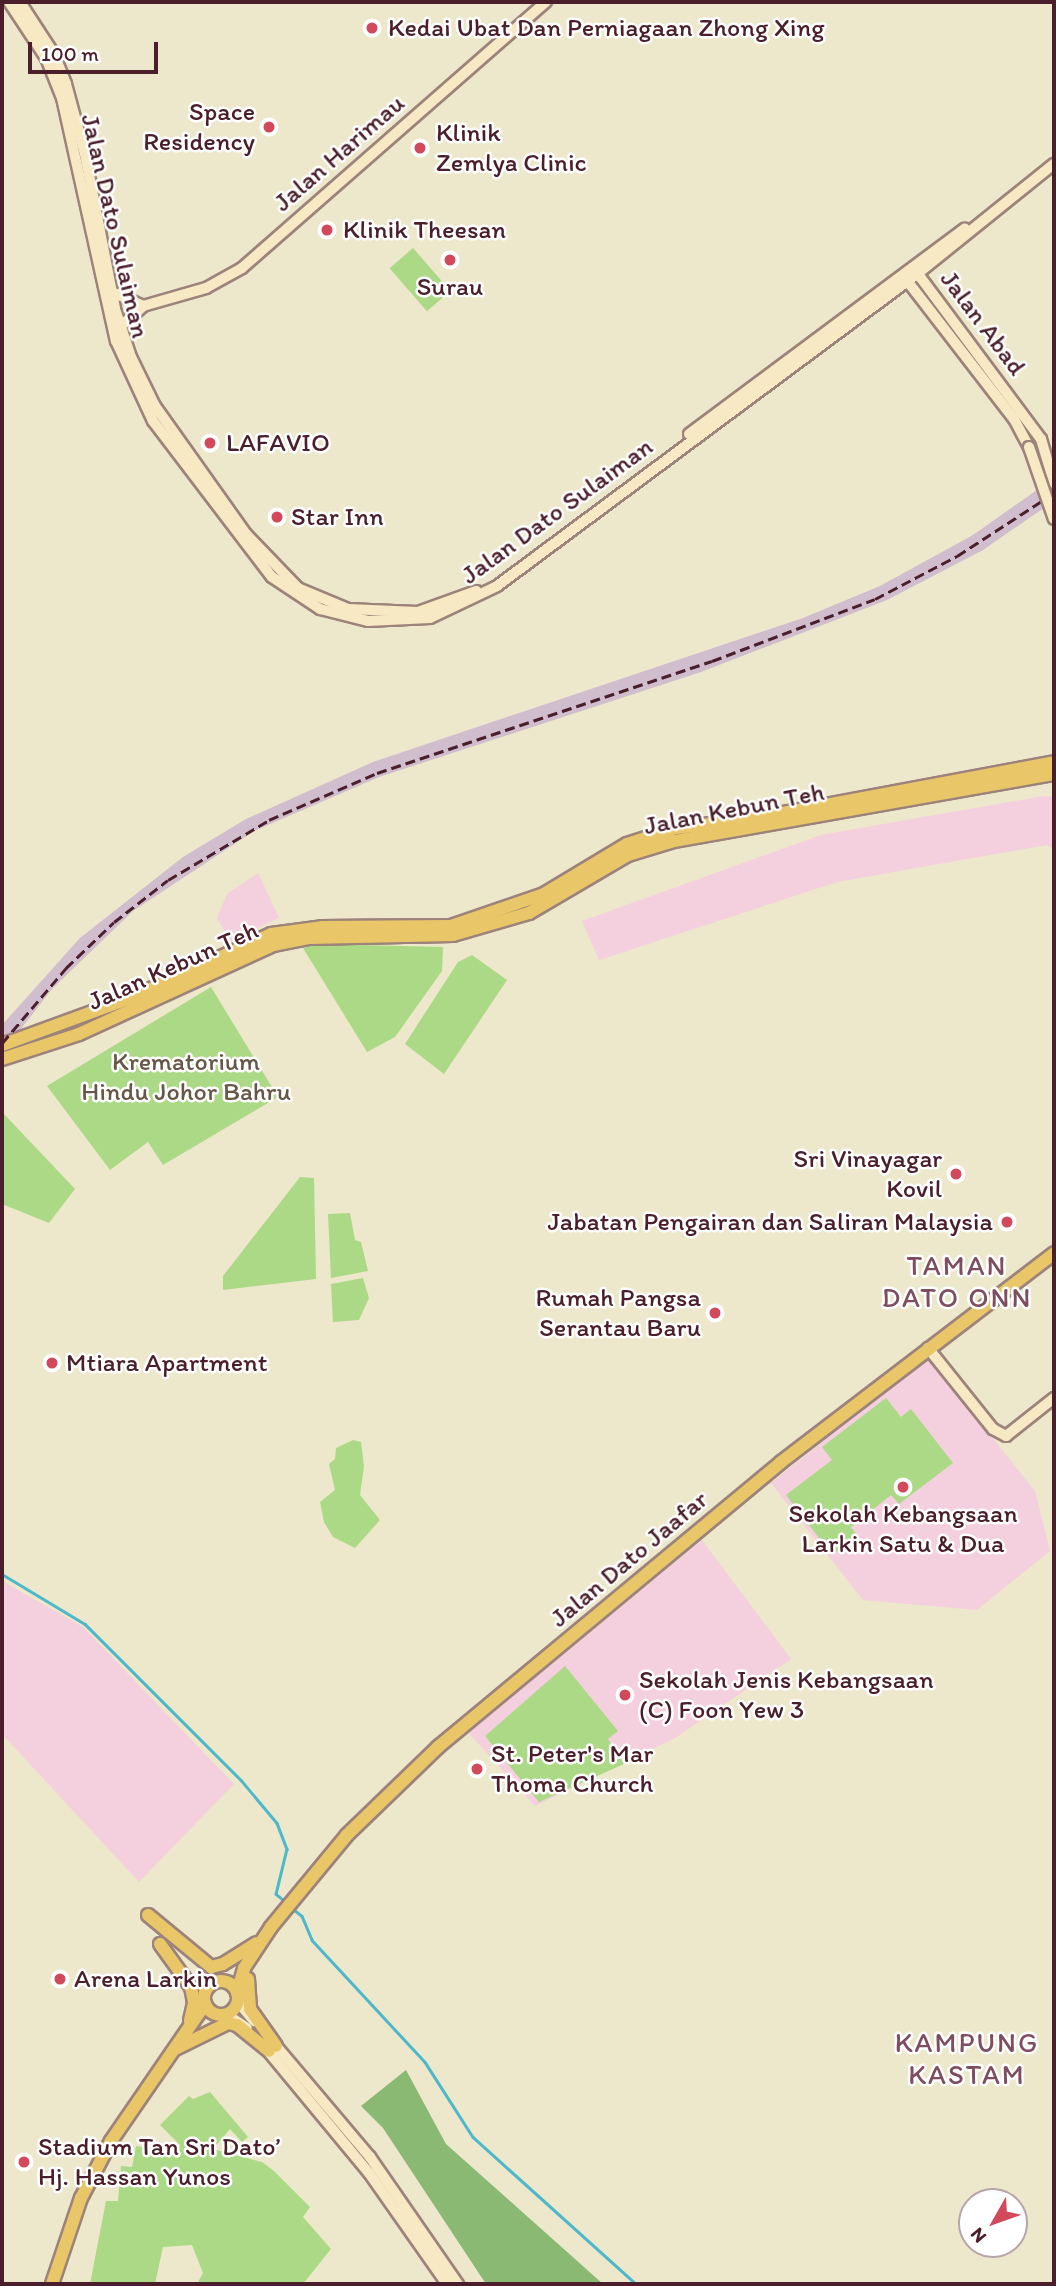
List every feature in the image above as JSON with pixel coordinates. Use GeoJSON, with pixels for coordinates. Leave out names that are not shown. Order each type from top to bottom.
{"type":"FeatureCollection","features":[{"type":"Feature","properties":{"kind":"main road","name":"Jalan Kebun Teh"},"geometry":{"type":"LineString","coordinates":[[2,1045],[49,1029],[280,932],[451,926],[544,894],[627,844],[664,831],[1054,762]]}},
{"type":"Feature","properties":{"kind":"main road","name":"Jalan Kebun Teh"},"geometry":{"type":"LineString","coordinates":[[2,1059],[79,1034],[284,942],[323,937],[453,935],[529,913],[628,855],[674,841],[1054,774]]}},
{"type":"Feature","properties":{"kind":"main road","name":"Jalan Dato Jaafar"},"geometry":{"type":"LineString","coordinates":[[215,2011],[206,1989],[218,1981],[260,1940],[376,1805],[471,1718],[929,1348],[1054,1253]]}},
{"type":"Feature","properties":{"kind":"main road"},"geometry":{"type":"LineString","coordinates":[[148,1914],[211,1966],[223,1964],[260,1940]]}},
{"type":"Feature","properties":{"kind":"main road","name":"Jalan Dato Jaafar"},"geometry":{"type":"LineString","coordinates":[[238,1998],[244,1968],[260,1940]]}},
{"type":"Feature","properties":{"kind":"main road"},"geometry":{"type":"LineString","coordinates":[[260,1940],[246,1998],[273,2048]]}},
{"type":"Feature","properties":{"kind":"main road"},"geometry":{"type":"LineString","coordinates":[[160,1944],[187,1978],[194,2003],[176,2047]]}},
{"type":"Feature","properties":{"kind":"main road"},"geometry":{"type":"LineString","coordinates":[[52,2284],[81,2198],[130,2108],[176,2047],[215,2011],[238,1998],[233,1986],[218,1981]]}},
{"type":"Feature","properties":{"kind":"main road"},"geometry":{"type":"LineString","coordinates":[[176,2047],[228,2023],[237,2025],[273,2048]]}},
{"type":"Feature","properties":{"kind":"street","name":"Jalan Dato Sulaiman"},"geometry":{"type":"LineString","coordinates":[[9,2],[39,46],[62,98],[108,312],[134,388],[170,446],[259,564],[301,599],[333,613],[368,621],[414,621],[477,598],[904,277]]}},
{"type":"Feature","properties":{"kind":"street","name":"Jalan Dato Sulaiman"},"geometry":{"type":"LineString","coordinates":[[20,2],[54,54],[66,84],[85,153],[120,327],[151,401],[269,562],[298,588],[329,604],[398,614],[438,607],[485,586],[1054,164]]}},
{"type":"Feature","properties":{"kind":"street","name":"Jalan Harimau"},"geometry":{"type":"LineString","coordinates":[[120,327],[143,306],[206,288],[242,268],[546,2]]}},
{"type":"Feature","properties":{"kind":"street","name":"Jalan Abad"},"geometry":{"type":"LineString","coordinates":[[914,270],[1041,439],[1054,483]]}},
{"type":"Feature","properties":{"kind":"street","name":"Jalan Abad"},"geometry":{"type":"LineString","coordinates":[[904,277],[960,349],[1029,447],[1054,519]]}},
{"type":"Feature","properties":{"kind":"street"},"geometry":{"type":"LineString","coordinates":[[112,292],[143,306]]}},
{"type":"Feature","properties":{"kind":"street"},"geometry":{"type":"LineString","coordinates":[[929,1348],[993,1429],[1006,1436],[1054,1398]]}},
{"type":"Feature","properties":{"kind":"street"},"geometry":{"type":"LineString","coordinates":[[238,1998],[447,2284]]}},
{"type":"Feature","properties":{"kind":"street"},"geometry":{"type":"LineString","coordinates":[[215,2011],[237,2018],[273,2048],[370,2157],[458,2284]]}},
{"type":"Feature","properties":{"kind":"shaded area"},"geometry":{"type":"Polygon","coordinates":[[[1054,478],[1054,501],[983,550],[887,600],[701,672],[379,777],[254,831],[133,911],[52,989],[2,1053],[2,1025],[80,938],[183,857],[246,819],[373,762],[803,618],[880,586],[973,535],[1054,478]]]}},
{"type":"Feature","properties":{"kind":"shaded area"},"geometry":{"type":"Polygon","coordinates":[[[1044,796],[1054,797],[1054,850],[1047,845],[837,882],[599,960],[582,921],[821,835],[1044,796]]]}},
{"type":"Feature","properties":{"kind":"shaded area"},"geometry":{"type":"Polygon","coordinates":[[[258,873],[279,918],[230,941],[217,918],[227,894],[258,873]]]}},
{"type":"Feature","properties":{"kind":"shaded area","name":"Sekolah Kebangsaan Larkin Satu & Dua"},"geometry":{"type":"Polygon","coordinates":[[[928,1357],[1035,1491],[1050,1551],[977,1610],[863,1600],[771,1483],[928,1357]]]}},
{"type":"Feature","properties":{"kind":"shaded area","name":"Sekolah Jenis Kebangsaan (C) Foon Yew 3"},"geometry":{"type":"Polygon","coordinates":[[[702,1540],[791,1659],[675,1738],[535,1806],[468,1732],[702,1540]]]}},
{"type":"Feature","properties":{"kind":"shaded area"},"geometry":{"type":"Polygon","coordinates":[[[2,1581],[83,1627],[234,1784],[139,1882],[2,1734],[2,1581]]]}},
{"type":"Feature","properties":{"kind":"green space"},"geometry":{"type":"Polygon","coordinates":[[[413,248],[450,291],[427,311],[390,268],[413,248]]]}},
{"type":"Feature","properties":{"kind":"green space"},"geometry":{"type":"Polygon","coordinates":[[[317,944],[443,947],[442,971],[395,1037],[367,1052],[303,948],[317,944]]]}},
{"type":"Feature","properties":{"kind":"green space"},"geometry":{"type":"Polygon","coordinates":[[[472,955],[507,980],[444,1074],[405,1044],[458,962],[472,955]]]}},
{"type":"Feature","properties":{"kind":"green space","name":"Krematorium Hindu Johor Bahru"},"geometry":{"type":"Polygon","coordinates":[[[211,987],[278,1097],[163,1165],[148,1142],[110,1170],[47,1086],[211,987]]]}},
{"type":"Feature","properties":{"kind":"green space"},"geometry":{"type":"Polygon","coordinates":[[[2,1112],[75,1189],[49,1223],[2,1204],[2,1112]]]}},
{"type":"Feature","properties":{"kind":"green space"},"geometry":{"type":"Polygon","coordinates":[[[300,1177],[314,1178],[316,1279],[223,1290],[223,1276],[300,1177]]]}},
{"type":"Feature","properties":{"kind":"green space"},"geometry":{"type":"Polygon","coordinates":[[[350,1213],[355,1240],[361,1242],[368,1271],[331,1278],[328,1214],[350,1213]]]}},
{"type":"Feature","properties":{"kind":"green space"},"geometry":{"type":"Polygon","coordinates":[[[363,1278],[369,1298],[359,1320],[333,1322],[331,1284],[363,1278]]]}},
{"type":"Feature","properties":{"kind":"green space"},"geometry":{"type":"Polygon","coordinates":[[[886,1398],[901,1417],[911,1409],[953,1463],[899,1504],[891,1495],[851,1527],[857,1535],[832,1555],[786,1495],[832,1460],[822,1447],[886,1398]]]}},
{"type":"Feature","properties":{"kind":"green space"},"geometry":{"type":"Polygon","coordinates":[[[353,1440],[361,1442],[364,1466],[360,1495],[380,1520],[355,1548],[333,1537],[324,1522],[320,1502],[335,1490],[329,1464],[335,1459],[336,1448],[353,1440]]]}},
{"type":"Feature","properties":{"kind":"green space"},"geometry":{"type":"Polygon","coordinates":[[[565,1666],[618,1731],[608,1739],[624,1764],[539,1802],[485,1736],[565,1666]]]}},
{"type":"Feature","properties":{"kind":"green space"},"geometry":{"type":"Polygon","coordinates":[[[406,2070],[446,2144],[603,2284],[486,2284],[383,2128],[361,2106],[406,2070]]]}},
{"type":"Feature","properties":{"kind":"green space"},"geometry":{"type":"Polygon","coordinates":[[[210,2092],[248,2137],[242,2142],[230,2129],[213,2149],[262,2162],[274,2171],[310,2207],[303,2217],[331,2249],[303,2284],[197,2284],[203,2273],[192,2245],[163,2247],[155,2284],[90,2284],[106,2201],[118,2201],[121,2166],[132,2167],[136,2146],[177,2152],[180,2145],[160,2125],[189,2096],[193,2099],[210,2092]]]}},
{"type":"Feature","properties":{"kind":"waterway"},"geometry":{"type":"LineString","coordinates":[[2,1574],[85,1624],[241,1780],[277,1823],[287,1849],[276,1894],[287,1903]]}},
{"type":"Feature","properties":{"kind":"waterway"},"geometry":{"type":"LineString","coordinates":[[292,1908],[302,1916],[312,1940],[425,2062],[473,2137],[636,2284]]}},
{"type":"Feature","properties":{"kind":"railway"},"geometry":{"type":"LineString","coordinates":[[2,1043],[66,968],[114,922],[168,880],[269,820],[377,773],[712,661],[875,599],[957,556],[1054,493]]}},
{"type":"Feature","properties":{"kind":"place","name":"Kedai Ubat Dan Perniagaan Zhong Xing"},"geometry":{"type":"Point","coordinates":[372,28]}},
{"type":"Feature","properties":{"kind":"place","name":"Space Residency"},"geometry":{"type":"Point","coordinates":[269,127]}},
{"type":"Feature","properties":{"kind":"place","name":"Klinik Zemlya Clinic"},"geometry":{"type":"Point","coordinates":[420,148]}},
{"type":"Feature","properties":{"kind":"place","name":"Klinik Theesan"},"geometry":{"type":"Point","coordinates":[327,230]}},
{"type":"Feature","properties":{"kind":"place","name":"Surau"},"geometry":{"type":"Point","coordinates":[450,260]}},
{"type":"Feature","properties":{"kind":"place","name":"LAFAVIO"},"geometry":{"type":"Point","coordinates":[210,443]}},
{"type":"Feature","properties":{"kind":"place","name":"Star Inn"},"geometry":{"type":"Point","coordinates":[277,517]}},
{"type":"Feature","properties":{"kind":"place","name":"Sri Vinayagar Kovil"},"geometry":{"type":"Point","coordinates":[956,1174]}},
{"type":"Feature","properties":{"kind":"place","name":"Jabatan Pengairan dan Saliran Malaysia"},"geometry":{"type":"Point","coordinates":[1007,1222]}},
{"type":"Feature","properties":{"kind":"place","name":"Rumah Pangsa Serantau Baru"},"geometry":{"type":"Point","coordinates":[715,1313]}},
{"type":"Feature","properties":{"kind":"place","name":"Mtiara Apartment"},"geometry":{"type":"Point","coordinates":[52,1363]}},
{"type":"Feature","properties":{"kind":"place","name":"Sekolah Kebangsaan Larkin Satu & Dua"},"geometry":{"type":"Point","coordinates":[903,1487]}},
{"type":"Feature","properties":{"kind":"place","name":"Sekolah Jenis Kebangsaan (C) Foon Yew 3"},"geometry":{"type":"Point","coordinates":[625,1695]}},
{"type":"Feature","properties":{"kind":"place","name":"St. Peter's Mar Thoma Church"},"geometry":{"type":"Point","coordinates":[477,1769]}},
{"type":"Feature","properties":{"kind":"place","name":"Arena Larkin"},"geometry":{"type":"Point","coordinates":[60,1979]}},
{"type":"Feature","properties":{"kind":"place","name":"Stadium Tan Sri Dato’ Hj. Hassan Yunos"},"geometry":{"type":"Point","coordinates":[24,2162]}},
{"type":"Feature","properties":{"kind":"district","name":"TAMAN DATO ONN"},"geometry":{"type":"Point","coordinates":[957,1281]}},
{"type":"Feature","properties":{"kind":"district","name":"KAMPUNG KASTAM"},"geometry":{"type":"Point","coordinates":[967,2058]}}]}
